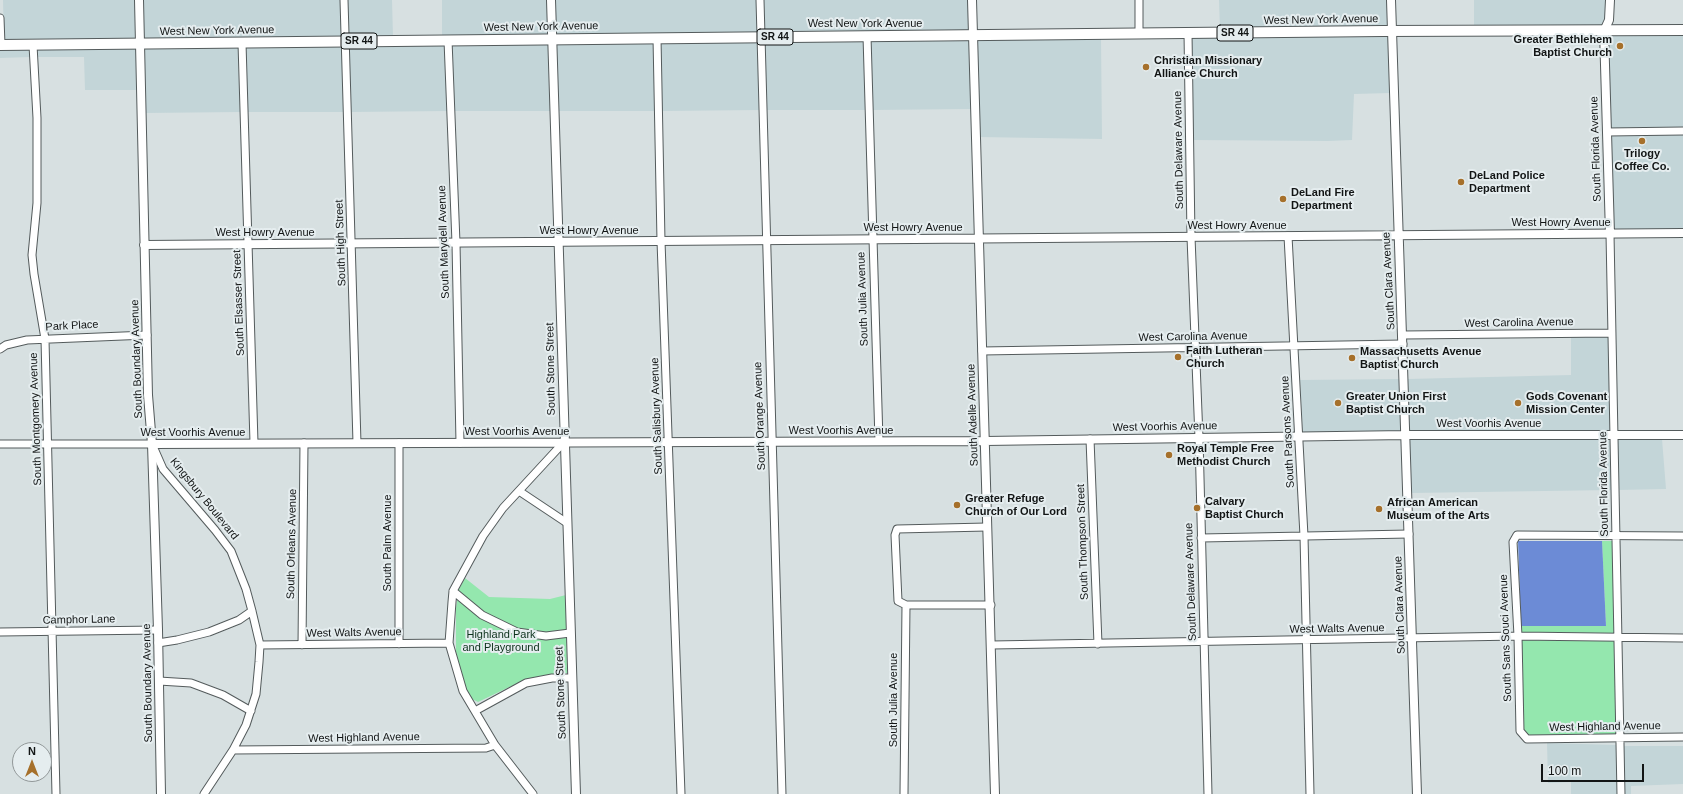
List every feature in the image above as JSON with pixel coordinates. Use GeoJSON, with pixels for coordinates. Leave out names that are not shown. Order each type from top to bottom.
{"type":"FeatureCollection","features":[{"type":"Feature","properties":{"kind":"main road","name":"West New York Avenue"},"geometry":{"type":"LineString","coordinates":[[0,45],[1392,31],[1683,30]]}},
{"type":"Feature","properties":{"kind":"street","name":"South Boundary Avenue"},"geometry":{"type":"LineString","coordinates":[[139,0],[148,395],[152,444],[158,630],[161,794]]}},
{"type":"Feature","properties":{"kind":"street","name":"South High Street"},"geometry":{"type":"LineString","coordinates":[[344,0],[357,443]]}},
{"type":"Feature","properties":{"kind":"street","name":"South Stone Street"},"geometry":{"type":"LineString","coordinates":[[551,0],[571,678],[576,794]]}},
{"type":"Feature","properties":{"kind":"street","name":"South Orange Avenue"},"geometry":{"type":"LineString","coordinates":[[760,0],[782,794]]}},
{"type":"Feature","properties":{"kind":"street","name":"South Adelle Avenue"},"geometry":{"type":"LineString","coordinates":[[972,0],[978,239],[992,645],[995,794]]}},
{"type":"Feature","properties":{"kind":"street"},"geometry":{"type":"LineString","coordinates":[[1139,0],[1140,34]]}},
{"type":"Feature","properties":{"kind":"street","name":"South Clara Avenue"},"geometry":{"type":"LineString","coordinates":[[1391,0],[1417,794]]}},
{"type":"Feature","properties":{"kind":"street","name":"South Florida Avenue"},"geometry":{"type":"LineString","coordinates":[[1610,0],[1609,20],[1604,31],[1610,234],[1621,794]]}},
{"type":"Feature","properties":{"kind":"street"},"geometry":{"type":"LineString","coordinates":[[0,18],[0,45]]}},
{"type":"Feature","properties":{"kind":"street","name":"South Delaware Avenue"},"geometry":{"type":"LineString","coordinates":[[1188,33],[1191,237],[1199,438],[1208,794]]}},
{"type":"Feature","properties":{"kind":"street","name":"South Julia Avenue"},"geometry":{"type":"LineString","coordinates":[[867,36],[879,441]]}},
{"type":"Feature","properties":{"kind":"street","name":"South Salisbury Avenue"},"geometry":{"type":"LineString","coordinates":[[657,38],[661,241],[680,794]]}},
{"type":"Feature","properties":{"kind":"street","name":"South Marydell Avenue"},"geometry":{"type":"LineString","coordinates":[[448,40],[456,243],[460,443]]}},
{"type":"Feature","properties":{"kind":"street","name":"South Elsasser Street"},"geometry":{"type":"LineString","coordinates":[[242,43],[254,443]]}},
{"type":"Feature","properties":{"kind":"street","name":"South Montgomery Avenue"},"geometry":{"type":"LineString","coordinates":[[33,45],[37,118],[37,203],[32,255],[45,339],[56,794]]}},
{"type":"Feature","properties":{"kind":"street"},"geometry":{"type":"LineString","coordinates":[[1607,132],[1683,131]]}},
{"type":"Feature","properties":{"kind":"street","name":"West Howry Avenue"},"geometry":{"type":"LineString","coordinates":[[144,245],[1683,233]]}},
{"type":"Feature","properties":{"kind":"street","name":"South Parsons Avenue"},"geometry":{"type":"LineString","coordinates":[[1288,236],[1300,437],[1304,536],[1310,794]]}},
{"type":"Feature","properties":{"kind":"street","name":"West Carolina Avenue"},"geometry":{"type":"LineString","coordinates":[[1403,335],[1612,333]]}},
{"type":"Feature","properties":{"kind":"street","name":"Park Place"},"geometry":{"type":"LineString","coordinates":[[0,349],[6,345],[27,340],[147,335]]}},
{"type":"Feature","properties":{"kind":"street","name":"West Carolina Avenue"},"geometry":{"type":"LineString","coordinates":[[982,351],[1403,344]]}},
{"type":"Feature","properties":{"kind":"street","name":"West Voorhis Avenue"},"geometry":{"type":"LineString","coordinates":[[0,444],[986,441],[1406,435],[1683,435]]}},
{"type":"Feature","properties":{"kind":"street","name":"South Thompson Street"},"geometry":{"type":"LineString","coordinates":[[1090,439],[1098,644]]}},
{"type":"Feature","properties":{"kind":"street"},"geometry":{"type":"LineString","coordinates":[[533,794],[495,745],[463,691],[449,643],[453,591],[483,536],[503,508],[564,442]]}},
{"type":"Feature","properties":{"kind":"street","name":"South Orleans Avenue"},"geometry":{"type":"LineString","coordinates":[[302,645],[304,443]]}},
{"type":"Feature","properties":{"kind":"street","name":"South Palm Avenue"},"geometry":{"type":"LineString","coordinates":[[399,443],[399,644]]}},
{"type":"Feature","properties":{"kind":"street","name":"Kingsbury Boulevard"},"geometry":{"type":"LineString","coordinates":[[152,444],[163,469],[231,551],[246,589],[260,645],[256,694],[252,711],[233,750],[204,794]]}},
{"type":"Feature","properties":{"kind":"street"},"geometry":{"type":"LineString","coordinates":[[519,491],[567,523]]}},
{"type":"Feature","properties":{"kind":"street"},"geometry":{"type":"LineString","coordinates":[[987,527],[897,529],[895,535],[898,601],[906,605],[990,605]]}},
{"type":"Feature","properties":{"kind":"street"},"geometry":{"type":"LineString","coordinates":[[1201,538],[1409,534]]}},
{"type":"Feature","properties":{"kind":"street","name":"South Sans Souci Avenue"},"geometry":{"type":"LineString","coordinates":[[1527,739],[1520,730],[1518,636],[1513,542],[1517,535],[1616,535]]}},
{"type":"Feature","properties":{"kind":"street"},"geometry":{"type":"LineString","coordinates":[[1616,535],[1683,536]]}},
{"type":"Feature","properties":{"kind":"street"},"geometry":{"type":"LineString","coordinates":[[453,591],[482,615],[517,632],[546,636],[570,633]]}},
{"type":"Feature","properties":{"kind":"street","name":"South Julia Avenue"},"geometry":{"type":"LineString","coordinates":[[904,794],[906,605]]}},
{"type":"Feature","properties":{"kind":"street"},"geometry":{"type":"LineString","coordinates":[[158,643],[209,632],[239,620],[252,611]]}},
{"type":"Feature","properties":{"kind":"street","name":"Camphor Lane"},"geometry":{"type":"LineString","coordinates":[[0,632],[158,630]]}},
{"type":"Feature","properties":{"kind":"street","name":"West Walts Avenue"},"geometry":{"type":"LineString","coordinates":[[992,645],[1518,636],[1683,638]]}},
{"type":"Feature","properties":{"kind":"street","name":"West Walts Avenue"},"geometry":{"type":"LineString","coordinates":[[260,645],[449,643]]}},
{"type":"Feature","properties":{"kind":"street"},"geometry":{"type":"LineString","coordinates":[[475,711],[526,683],[552,678],[571,678]]}},
{"type":"Feature","properties":{"kind":"street"},"geometry":{"type":"LineString","coordinates":[[159,681],[191,684],[222,695],[252,711]]}},
{"type":"Feature","properties":{"kind":"street","name":"West Highland Avenue"},"geometry":{"type":"LineString","coordinates":[[1527,739],[1683,737]]}},
{"type":"Feature","properties":{"kind":"street","name":"West Highland Avenue"},"geometry":{"type":"LineString","coordinates":[[233,750],[486,748],[495,745]]}},
{"type":"Feature","properties":{"kind":"shaded area"},"geometry":{"type":"Polygon","coordinates":[[[3,0],[135,0],[136,40],[4,41],[3,0]]]}},
{"type":"Feature","properties":{"kind":"shaded area"},"geometry":{"type":"Polygon","coordinates":[[[142,0],[341,0],[342,37],[143,40],[142,0]]]}},
{"type":"Feature","properties":{"kind":"shaded area"},"geometry":{"type":"Polygon","coordinates":[[[348,0],[392,0],[393,37],[349,37],[348,0]]]}},
{"type":"Feature","properties":{"kind":"shaded area"},"geometry":{"type":"Polygon","coordinates":[[[442,0],[548,0],[549,35],[442,36],[442,0]]]}},
{"type":"Feature","properties":{"kind":"shaded area"},"geometry":{"type":"Polygon","coordinates":[[[555,0],[757,0],[758,33],[556,35],[555,0]]]}},
{"type":"Feature","properties":{"kind":"shaded area"},"geometry":{"type":"Polygon","coordinates":[[[764,0],[968,0],[969,31],[765,33],[764,0]]]}},
{"type":"Feature","properties":{"kind":"shaded area"},"geometry":{"type":"Polygon","coordinates":[[[1219,0],[1388,0],[1388,27],[1220,29],[1219,0]]]}},
{"type":"Feature","properties":{"kind":"shaded area"},"geometry":{"type":"Polygon","coordinates":[[[1474,0],[1606,0],[1606,19],[1602,27],[1474,27],[1474,0]]]}},
{"type":"Feature","properties":{"kind":"shaded area"},"geometry":{"type":"Polygon","coordinates":[[[1683,34],[1683,127],[1610,128],[1607,35],[1683,34]]]}},
{"type":"Feature","properties":{"kind":"shaded area"},"geometry":{"type":"Polygon","coordinates":[[[1389,35],[1390,93],[1354,94],[1352,140],[1193,140],[1191,37],[1389,35]]]}},
{"type":"Feature","properties":{"kind":"shaded area"},"geometry":{"type":"Polygon","coordinates":[[[1101,38],[1102,139],[979,137],[976,39],[1101,38]]]}},
{"type":"Feature","properties":{"kind":"shaded area"},"geometry":{"type":"Polygon","coordinates":[[[969,39],[971,109],[873,110],[871,40],[969,39]]]}},
{"type":"Feature","properties":{"kind":"shaded area"},"geometry":{"type":"Polygon","coordinates":[[[864,40],[866,110],[767,110],[765,41],[864,40]]]}},
{"type":"Feature","properties":{"kind":"shaded area"},"geometry":{"type":"Polygon","coordinates":[[[758,41],[760,110],[662,111],[660,42],[758,41]]]}},
{"type":"Feature","properties":{"kind":"shaded area"},"geometry":{"type":"Polygon","coordinates":[[[653,42],[655,111],[558,111],[556,43],[653,42]]]}},
{"type":"Feature","properties":{"kind":"shaded area"},"geometry":{"type":"Polygon","coordinates":[[[549,43],[551,111],[454,111],[452,44],[549,43]]]}},
{"type":"Feature","properties":{"kind":"shaded area"},"geometry":{"type":"Polygon","coordinates":[[[445,44],[447,111],[351,112],[349,45],[445,44]]]}},
{"type":"Feature","properties":{"kind":"shaded area"},"geometry":{"type":"Polygon","coordinates":[[[342,45],[344,112],[247,112],[245,47],[342,45]]]}},
{"type":"Feature","properties":{"kind":"shaded area"},"geometry":{"type":"Polygon","coordinates":[[[238,47],[240,112],[145,113],[144,48],[238,47]]]}},
{"type":"Feature","properties":{"kind":"shaded area"},"geometry":{"type":"Polygon","coordinates":[[[137,48],[138,90],[85,90],[84,57],[37,57],[37,49],[137,48]]]}},
{"type":"Feature","properties":{"kind":"shaded area"},"geometry":{"type":"Polygon","coordinates":[[[0,49],[30,49],[30,57],[0,58],[0,49]]]}},
{"type":"Feature","properties":{"kind":"shaded area"},"geometry":{"type":"Polygon","coordinates":[[[1683,135],[1683,229],[1613,230],[1610,136],[1683,135]]]}},
{"type":"Feature","properties":{"kind":"shaded area"},"geometry":{"type":"Polygon","coordinates":[[[1571,337],[1609,337],[1610,431],[1409,431],[1408,379],[1571,375],[1571,337]]]}},
{"type":"Feature","properties":{"kind":"shaded area"},"geometry":{"type":"Polygon","coordinates":[[[1401,379],[1402,431],[1303,433],[1300,380],[1401,379]]]}},
{"type":"Feature","properties":{"kind":"shaded area"},"geometry":{"type":"Polygon","coordinates":[[[1410,439],[1610,439],[1611,490],[1411,493],[1410,439]]]}},
{"type":"Feature","properties":{"kind":"shaded area"},"geometry":{"type":"Polygon","coordinates":[[[1617,439],[1662,439],[1666,489],[1618,490],[1617,439]]]}},
{"type":"Feature","properties":{"kind":"shaded area"},"geometry":{"type":"Polygon","coordinates":[[[1547,743],[1616,745],[1617,794],[1571,794],[1571,782],[1548,783],[1547,743]]]}},
{"type":"Feature","properties":{"kind":"shaded area"},"geometry":{"type":"Polygon","coordinates":[[[1623,746],[1683,746],[1683,784],[1631,786],[1631,794],[1624,794],[1623,746]]]}},
{"type":"Feature","properties":{"kind":"green space"},"geometry":{"type":"Polygon","coordinates":[[[1602,541],[1612,541],[1615,633],[1521,632],[1521,626],[1606,626],[1602,541]]]}},
{"type":"Feature","properties":{"kind":"green space","name":"Highland Park and Playground"},"geometry":{"type":"Polygon","coordinates":[[[465,578],[489,597],[550,599],[566,595],[567,673],[524,680],[478,702],[472,699],[466,690],[456,652],[456,608],[459,589],[465,578]]]}},
{"type":"Feature","properties":{"kind":"green space"},"geometry":{"type":"Polygon","coordinates":[[[1521,640],[1615,641],[1616,734],[1528,735],[1524,730],[1521,640]]]}},
{"type":"Feature","properties":{"kind":"water"},"geometry":{"type":"Polygon","coordinates":[[[1518,541],[1602,541],[1606,626],[1521,626],[1518,541]]]}},
{"type":"Feature","properties":{"kind":"place","name":"Greater Bethlehem Baptist Church"},"geometry":{"type":"Point","coordinates":[1620,46]}},
{"type":"Feature","properties":{"kind":"place","name":"Christian Missionary Alliance Church"},"geometry":{"type":"Point","coordinates":[1146,67]}},
{"type":"Feature","properties":{"kind":"place","name":"Trilogy Coffee Co."},"geometry":{"type":"Point","coordinates":[1642,141]}},
{"type":"Feature","properties":{"kind":"place","name":"DeLand Police Department"},"geometry":{"type":"Point","coordinates":[1461,182]}},
{"type":"Feature","properties":{"kind":"place","name":"DeLand Fire Department"},"geometry":{"type":"Point","coordinates":[1283,199]}},
{"type":"Feature","properties":{"kind":"place","name":"Faith Lutheran Church"},"geometry":{"type":"Point","coordinates":[1178,357]}},
{"type":"Feature","properties":{"kind":"place","name":"Massachusetts Avenue Baptist Church"},"geometry":{"type":"Point","coordinates":[1352,358]}},
{"type":"Feature","properties":{"kind":"place","name":"Greater Union First Baptist Church"},"geometry":{"type":"Point","coordinates":[1338,403]}},
{"type":"Feature","properties":{"kind":"place","name":"Gods Covenant Mission Center"},"geometry":{"type":"Point","coordinates":[1518,403]}},
{"type":"Feature","properties":{"kind":"place","name":"Royal Temple Free Methodist Church"},"geometry":{"type":"Point","coordinates":[1169,455]}},
{"type":"Feature","properties":{"kind":"place","name":"Greater Refuge Church of Our Lord"},"geometry":{"type":"Point","coordinates":[957,505]}},
{"type":"Feature","properties":{"kind":"place","name":"Calvary Baptist Church"},"geometry":{"type":"Point","coordinates":[1197,508]}},
{"type":"Feature","properties":{"kind":"place","name":"African American Museum of the Arts"},"geometry":{"type":"Point","coordinates":[1379,509]}}]}
